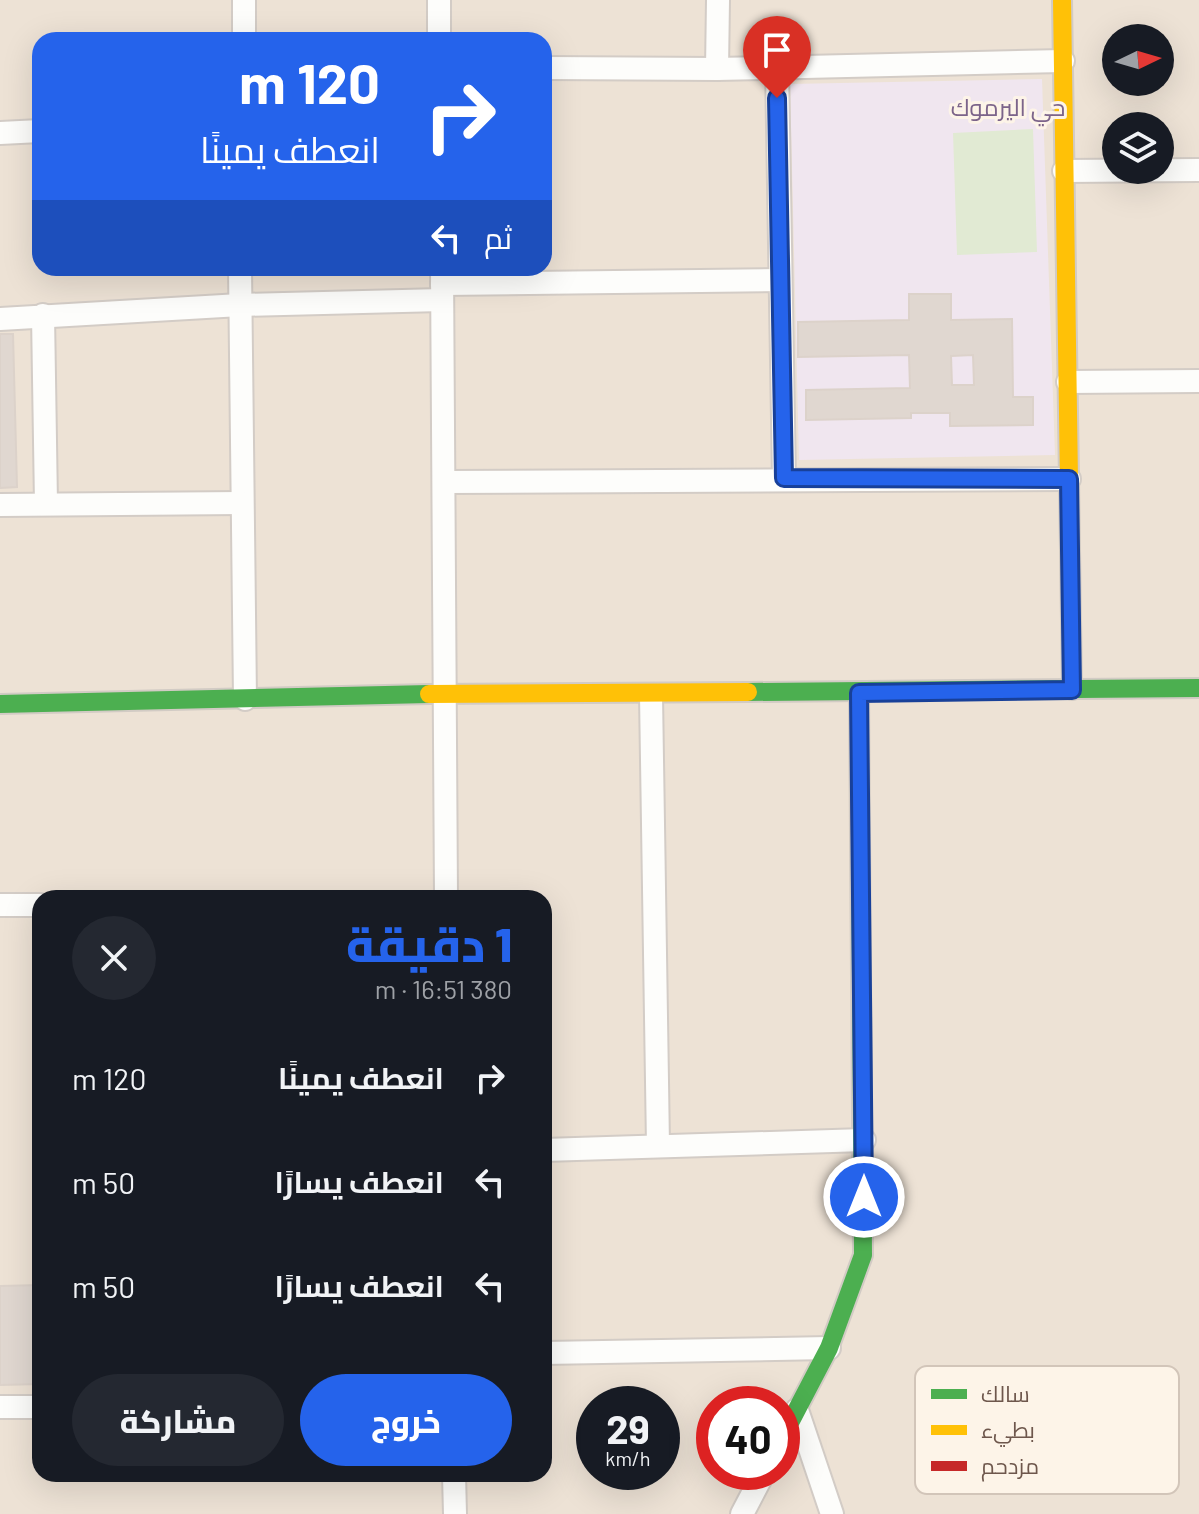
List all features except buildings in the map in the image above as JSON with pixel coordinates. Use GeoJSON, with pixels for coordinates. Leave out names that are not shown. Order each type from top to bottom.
{"type":"FeatureCollection","features":[{"type":"Feature","properties":{"kind":"street"},"geometry":{"type":"LineString","coordinates":[[244,0],[244,32]]}},
{"type":"Feature","properties":{"kind":"street"},"geometry":{"type":"LineString","coordinates":[[439,0],[439,32]]}},
{"type":"Feature","properties":{"kind":"street"},"geometry":{"type":"LineString","coordinates":[[717,69],[718,0]]}},
{"type":"Feature","properties":{"kind":"street"},"geometry":{"type":"LineString","coordinates":[[1062,0],[1072,690]]}},
{"type":"Feature","properties":{"kind":"street"},"geometry":{"type":"LineString","coordinates":[[552,68],[717,69],[1063,61]]}},
{"type":"Feature","properties":{"kind":"street"},"geometry":{"type":"LineString","coordinates":[[777,68],[784,478]]}},
{"type":"Feature","properties":{"kind":"street"},"geometry":{"type":"LineString","coordinates":[[0,133],[32,131]]}},
{"type":"Feature","properties":{"kind":"street"},"geometry":{"type":"LineString","coordinates":[[1064,171],[1199,170]]}},
{"type":"Feature","properties":{"kind":"street"},"geometry":{"type":"LineString","coordinates":[[240,276],[245,699]]}},
{"type":"Feature","properties":{"kind":"street"},"geometry":{"type":"LineString","coordinates":[[0,319],[240,305],[442,284],[780,280]]}},
{"type":"Feature","properties":{"kind":"street"},"geometry":{"type":"LineString","coordinates":[[442,284],[446,890]]}},
{"type":"Feature","properties":{"kind":"street"},"geometry":{"type":"LineString","coordinates":[[43,315],[46,504]]}},
{"type":"Feature","properties":{"kind":"street"},"geometry":{"type":"LineString","coordinates":[[1068,382],[1199,381]]}},
{"type":"Feature","properties":{"kind":"street"},"geometry":{"type":"LineString","coordinates":[[444,482],[1069,479]]}},
{"type":"Feature","properties":{"kind":"street"},"geometry":{"type":"LineString","coordinates":[[0,505],[242,503]]}},
{"type":"Feature","properties":{"kind":"street"},"geometry":{"type":"LineString","coordinates":[[0,704],[446,694],[651,695],[1199,688]]}},
{"type":"Feature","properties":{"kind":"street"},"geometry":{"type":"LineString","coordinates":[[800,1404],[829,1348],[863,1255],[859,693]]}},
{"type":"Feature","properties":{"kind":"street"},"geometry":{"type":"LineString","coordinates":[[651,695],[658,1146]]}},
{"type":"Feature","properties":{"kind":"street"},"geometry":{"type":"LineString","coordinates":[[0,905],[32,905]]}},
{"type":"Feature","properties":{"kind":"street"},"geometry":{"type":"LineString","coordinates":[[552,1150],[864,1140]]}},
{"type":"Feature","properties":{"kind":"street"},"geometry":{"type":"LineString","coordinates":[[552,1353],[829,1348]]}},
{"type":"Feature","properties":{"kind":"street"},"geometry":{"type":"LineString","coordinates":[[0,1407],[32,1407]]}},
{"type":"Feature","properties":{"kind":"street"},"geometry":{"type":"LineString","coordinates":[[800,1419],[832,1514]]}},
{"type":"Feature","properties":{"kind":"street"},"geometry":{"type":"LineString","coordinates":[[454,1482],[455,1514]]}},
{"type":"Feature","properties":{"kind":"street"},"geometry":{"type":"LineString","coordinates":[[742,1514],[755,1490]]}},
{"type":"Feature","properties":{"kind":"shaded area"},"geometry":{"type":"Polygon","coordinates":[[[0,0],[1199,0],[1199,1514],[0,1514],[0,0]]]}},
{"type":"Feature","properties":{"kind":"shaded area"},"geometry":{"type":"Polygon","coordinates":[[[1042,79],[1055,455],[799,460],[790,84],[1042,79]]]}},
{"type":"Feature","properties":{"kind":"green space"},"geometry":{"type":"Polygon","coordinates":[[[1033,129],[1037,252],[957,255],[953,133],[1033,129]]]}},
{"type":"Feature","properties":{"kind":"traffic: fast"},"geometry":{"type":"LineString","coordinates":[[1069,481],[1072,690]]}},
{"type":"Feature","properties":{"kind":"traffic: fast"},"geometry":{"type":"LineString","coordinates":[[748,692],[1199,688]]}},
{"type":"Feature","properties":{"kind":"traffic: fast"},"geometry":{"type":"LineString","coordinates":[[0,704],[429,694]]}},
{"type":"Feature","properties":{"kind":"traffic: fast"},"geometry":{"type":"LineString","coordinates":[[800,1404],[829,1348],[863,1255],[860,837]]}},
{"type":"Feature","properties":{"kind":"traffic: slow"},"geometry":{"type":"LineString","coordinates":[[1062,0],[1069,481]]}},
{"type":"Feature","properties":{"kind":"traffic: slow"},"geometry":{"type":"LineString","coordinates":[[429,694],[748,692]]}},
{"type":"Feature","properties":{"kind":"traffic: jam"},"geometry":{"type":"LineString","coordinates":[[859,693],[860,837]]}},
{"type":"Feature","properties":{"kind":"district","name":"حي اليرموك"},"geometry":{"type":"Point","coordinates":[1008,106]}},
{"type":"Feature","properties":{"kind":"route"},"geometry":{"type":"LineString","coordinates":[[777,98],[784,478],[1069,479],[1072,690],[859,693],[864,1197]]}}]}
